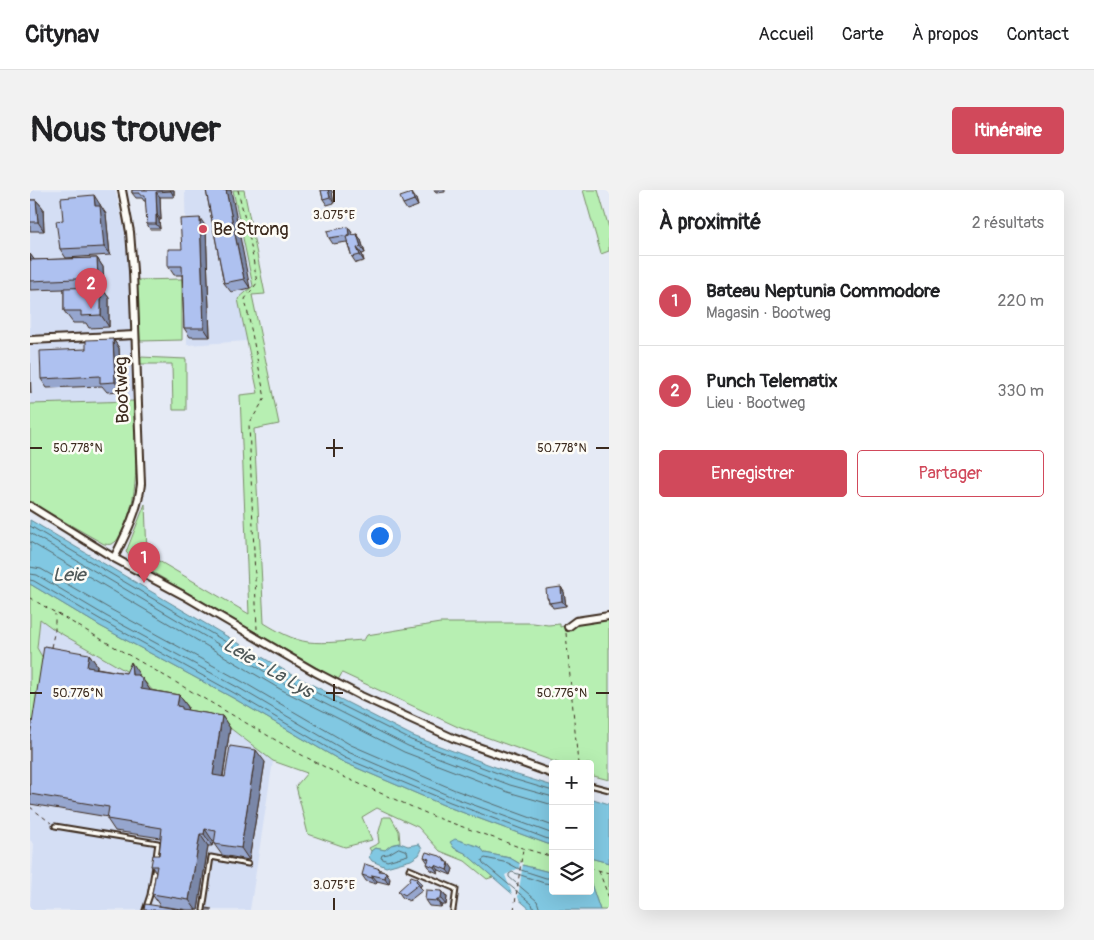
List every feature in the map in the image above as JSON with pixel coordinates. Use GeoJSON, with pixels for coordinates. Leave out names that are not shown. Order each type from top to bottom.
{"type":"FeatureCollection","features":[{"type":"Feature","properties":{"kind":"street","name":"Bootweg"},"geometry":{"type":"LineString","coordinates":[[114,558],[135,515],[140,498],[141,484],[130,232],[122,190]]}},
{"type":"Feature","properties":{"kind":"street","name":"Bootweg"},"geometry":{"type":"LineString","coordinates":[[30,340],[135,335]]}},
{"type":"Feature","properties":{"kind":"street"},"geometry":{"type":"LineString","coordinates":[[30,506],[114,558],[183,595],[315,672],[409,719],[453,738],[549,773]]}},
{"type":"Feature","properties":{"kind":"street"},"geometry":{"type":"LineString","coordinates":[[568,627],[576,621],[609,616]]}},
{"type":"Feature","properties":{"kind":"lane"},"geometry":{"type":"LineString","coordinates":[[594,786],[609,790]]}},
{"type":"Feature","properties":{"kind":"lane"},"geometry":{"type":"LineString","coordinates":[[54,826],[158,843],[150,895],[145,910]]}},
{"type":"Feature","properties":{"kind":"lane"},"geometry":{"type":"LineString","coordinates":[[204,910],[211,857],[248,864]]}},
{"type":"Feature","properties":{"kind":"lane"},"geometry":{"type":"LineString","coordinates":[[409,869],[456,889],[453,910]]}},
{"type":"Feature","properties":{"kind":"path"},"geometry":{"type":"LineString","coordinates":[[238,190],[250,240],[257,283],[245,299],[264,398],[249,424],[256,637]]}},
{"type":"Feature","properties":{"kind":"path"},"geometry":{"type":"LineString","coordinates":[[30,598],[298,753],[346,778],[435,817],[549,856]]}},
{"type":"Feature","properties":{"kind":"path"},"geometry":{"type":"LineString","coordinates":[[50,652],[55,630],[56,613]]}},
{"type":"Feature","properties":{"kind":"path"},"geometry":{"type":"LineString","coordinates":[[568,627],[566,634],[578,760]]}},
{"type":"Feature","properties":{"kind":"path"},"geometry":{"type":"LineString","coordinates":[[30,807],[54,826]]}},
{"type":"Feature","properties":{"kind":"path"},"geometry":{"type":"LineString","coordinates":[[514,910],[523,848]]}},
{"type":"Feature","properties":{"kind":"path"},"geometry":{"type":"LineString","coordinates":[[594,869],[609,873]]}},
{"type":"Feature","properties":{"kind":"path"},"geometry":{"type":"LineString","coordinates":[[599,871],[609,898]]}},
{"type":"Feature","properties":{"kind":"shaded area"},"geometry":{"type":"Polygon","coordinates":[[[30,190],[115,190],[128,245],[132,298],[134,401],[30,404],[30,190]]]}},
{"type":"Feature","properties":{"kind":"shaded area"},"geometry":{"type":"Polygon","coordinates":[[[185,190],[233,190],[253,286],[238,299],[247,341],[187,345],[185,190]]]}},
{"type":"Feature","properties":{"kind":"shaded area"},"geometry":{"type":"Polygon","coordinates":[[[40,619],[55,630],[145,682],[164,703],[188,707],[230,728],[273,761],[250,910],[30,910],[34,844],[30,840],[30,736],[40,619]]]}},
{"type":"Feature","properties":{"kind":"green space"},"geometry":{"type":"Polygon","coordinates":[[[233,190],[244,190],[265,294],[252,295],[279,424],[254,429],[264,623],[297,639],[322,643],[364,640],[367,635],[440,623],[533,623],[560,624],[560,627],[609,618],[609,780],[594,776],[594,760],[550,760],[458,727],[342,673],[338,680],[135,562],[126,552],[145,504],[147,554],[249,614],[240,395],[258,393],[238,299],[253,286],[233,190]]]}},
{"type":"Feature","properties":{"kind":"green space"},"geometry":{"type":"Polygon","coordinates":[[[583,190],[598,190],[609,228],[609,251],[601,254],[583,190]]]}},
{"type":"Feature","properties":{"kind":"green space"},"geometry":{"type":"Polygon","coordinates":[[[182,279],[182,340],[140,341],[137,280],[182,279]]]}},
{"type":"Feature","properties":{"kind":"green space"},"geometry":{"type":"Polygon","coordinates":[[[140,357],[186,359],[186,410],[173,410],[172,364],[140,364],[140,357]]]}},
{"type":"Feature","properties":{"kind":"green space"},"geometry":{"type":"Polygon","coordinates":[[[134,401],[136,468],[132,501],[128,517],[118,538],[113,544],[104,544],[30,502],[30,404],[134,401]]]}},
{"type":"Feature","properties":{"kind":"green space"},"geometry":{"type":"Polygon","coordinates":[[[30,584],[100,626],[233,698],[343,762],[448,807],[549,845],[549,872],[522,865],[510,858],[485,853],[480,847],[451,842],[454,848],[465,853],[493,877],[487,879],[465,861],[440,851],[418,827],[377,808],[362,817],[372,840],[345,847],[308,834],[296,786],[307,773],[273,761],[230,728],[190,721],[164,703],[145,682],[55,630],[40,619],[37,648],[44,660],[30,736],[30,584]]]}},
{"type":"Feature","properties":{"kind":"green space"},"geometry":{"type":"Polygon","coordinates":[[[383,817],[391,817],[399,831],[400,843],[391,845],[385,850],[375,848],[371,851],[369,848],[379,843],[378,835],[383,817]]]}},
{"type":"Feature","properties":{"kind":"green space"},"geometry":{"type":"Polygon","coordinates":[[[594,859],[609,863],[609,910],[600,910],[594,893],[594,859]]]}},
{"type":"Feature","properties":{"kind":"water","name":"Leie"},"geometry":{"type":"Polygon","coordinates":[[[30,520],[289,673],[413,736],[514,774],[549,785],[549,845],[448,807],[343,762],[233,698],[100,626],[30,584],[30,520]]]}},
{"type":"Feature","properties":{"kind":"water"},"geometry":{"type":"Polygon","coordinates":[[[594,799],[609,804],[609,863],[594,859],[594,799]]]}},
{"type":"Feature","properties":{"kind":"water"},"geometry":{"type":"Polygon","coordinates":[[[455,839],[480,847],[485,853],[510,858],[522,865],[549,872],[549,895],[594,895],[594,893],[600,910],[531,910],[465,853],[454,848],[450,842],[455,839]]]}},
{"type":"Feature","properties":{"kind":"water"},"geometry":{"type":"Polygon","coordinates":[[[400,843],[408,846],[419,844],[422,849],[419,855],[411,860],[386,867],[372,861],[369,857],[371,851],[375,848],[385,850],[391,845],[400,843]]]}},
{"type":"Feature","properties":{"kind":"pier"},"geometry":{"type":"Polygon","coordinates":[[[520,861],[523,863],[518,897],[522,906],[514,899],[505,875],[519,868],[520,861]]]}},
{"type":"Feature","properties":{"kind":"building"},"geometry":{"type":"Polygon","coordinates":[[[132,190],[171,191],[156,192],[156,224],[147,224],[145,195],[132,193],[132,190]]]}},
{"type":"Feature","properties":{"kind":"building"},"geometry":{"type":"Polygon","coordinates":[[[206,190],[226,190],[244,279],[224,283],[206,190]]]}},
{"type":"Feature","properties":{"kind":"building"},"geometry":{"type":"Polygon","coordinates":[[[321,190],[328,190],[330,197],[323,199],[321,190]]]}},
{"type":"Feature","properties":{"kind":"building"},"geometry":{"type":"Polygon","coordinates":[[[412,193],[414,200],[403,204],[400,197],[412,193]]]}},
{"type":"Feature","properties":{"kind":"building"},"geometry":{"type":"Polygon","coordinates":[[[94,195],[95,206],[100,206],[104,247],[60,249],[56,221],[63,220],[61,198],[94,195]]]}},
{"type":"Feature","properties":{"kind":"building"},"geometry":{"type":"Polygon","coordinates":[[[30,200],[36,200],[38,222],[30,222],[30,200]]]}},
{"type":"Feature","properties":{"kind":"building"},"geometry":{"type":"Polygon","coordinates":[[[200,218],[204,328],[184,328],[182,266],[168,266],[168,249],[182,249],[180,219],[200,218]]]}},
{"type":"Feature","properties":{"kind":"building"},"geometry":{"type":"Polygon","coordinates":[[[348,227],[349,235],[329,238],[327,231],[348,227]]]}},
{"type":"Feature","properties":{"kind":"building"},"geometry":{"type":"Polygon","coordinates":[[[357,234],[361,247],[357,248],[360,255],[352,257],[346,237],[357,234]]]}},
{"type":"Feature","properties":{"kind":"building"},"geometry":{"type":"Polygon","coordinates":[[[97,258],[98,278],[30,281],[30,260],[97,258]]]}},
{"type":"Feature","properties":{"kind":"building"},"geometry":{"type":"Polygon","coordinates":[[[101,287],[101,315],[81,316],[81,311],[64,311],[64,288],[101,287]]]}},
{"type":"Feature","properties":{"kind":"building"},"geometry":{"type":"Polygon","coordinates":[[[113,339],[115,382],[100,383],[100,376],[41,379],[40,351],[86,349],[86,340],[113,339]]]}},
{"type":"Feature","properties":{"kind":"building"},"geometry":{"type":"Polygon","coordinates":[[[561,587],[562,601],[549,603],[546,589],[561,587]]]}},
{"type":"Feature","properties":{"kind":"building"},"geometry":{"type":"Polygon","coordinates":[[[44,646],[89,654],[87,667],[126,673],[131,662],[132,675],[138,675],[142,678],[141,689],[179,695],[177,706],[182,707],[182,709],[222,716],[213,775],[225,777],[230,746],[256,750],[241,848],[214,844],[216,831],[205,829],[204,834],[200,834],[189,900],[152,894],[157,866],[151,866],[153,855],[159,855],[162,828],[107,819],[109,807],[30,794],[30,736],[44,646]]]}},
{"type":"Feature","properties":{"kind":"building"},"geometry":{"type":"Polygon","coordinates":[[[426,852],[440,856],[449,863],[447,870],[427,864],[429,859],[424,857],[426,852]]]}},
{"type":"Feature","properties":{"kind":"building"},"geometry":{"type":"Polygon","coordinates":[[[365,864],[380,869],[379,871],[386,872],[385,878],[372,875],[372,878],[362,875],[365,864]]]}},
{"type":"Feature","properties":{"kind":"building"},"geometry":{"type":"Polygon","coordinates":[[[411,876],[417,878],[416,881],[419,884],[405,895],[398,891],[409,881],[411,876]]]}},
{"type":"Feature","properties":{"kind":"building"},"geometry":{"type":"Polygon","coordinates":[[[426,890],[442,891],[441,899],[437,899],[437,901],[425,900],[426,890]]]}},
{"type":"Feature","properties":{"kind":"building"},"geometry":{"type":"Polygon","coordinates":[[[145,904],[184,910],[144,910],[145,904]]]}},
{"type":"Feature","properties":{"kind":"place","name":"Be Strong"},"geometry":{"type":"Point","coordinates":[203,229]}},
{"type":"Feature","properties":{"kind":"place","name":"Punch Telematix"},"geometry":{"type":"Point","coordinates":[91,309]}},
{"type":"Feature","properties":{"kind":"place","name":"Bateau Neptunia Commodore"},"geometry":{"type":"Point","coordinates":[144,583]}},
{"type":"Feature","properties":{"kind":"water label","name":"Leie - La Lys"},"geometry":{"type":"Point","coordinates":[268,668]}}]}
